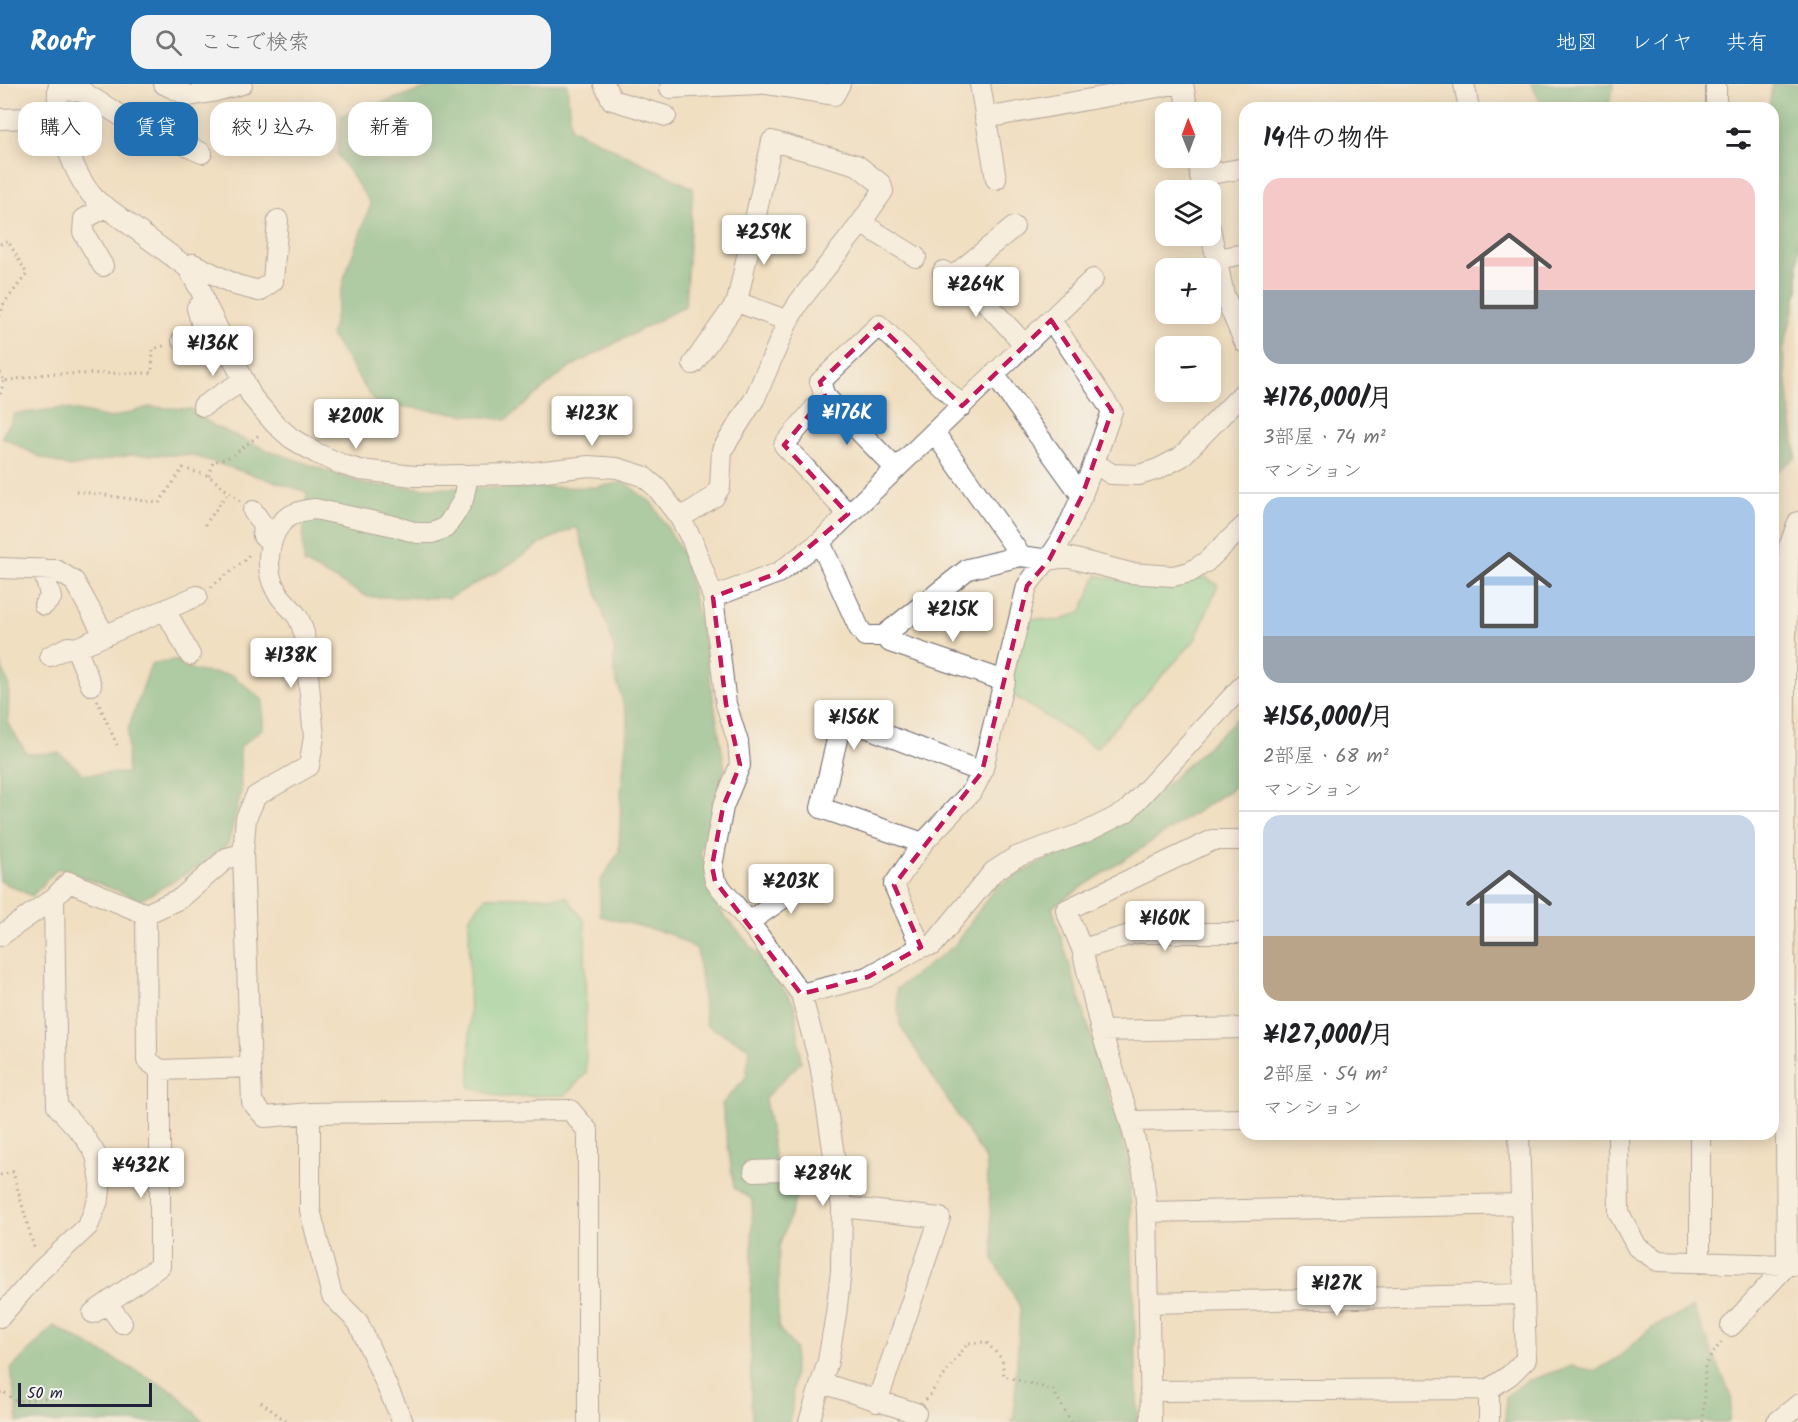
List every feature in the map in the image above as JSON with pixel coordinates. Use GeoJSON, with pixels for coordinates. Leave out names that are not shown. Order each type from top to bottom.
{"type":"FeatureCollection","features":[{"type":"Feature","properties":{"kind":"street"},"geometry":{"type":"LineString","coordinates":[[164,84],[189,96],[242,84]]}},
{"type":"Feature","properties":{"kind":"street"},"geometry":{"type":"LineString","coordinates":[[604,84],[612,100],[665,122],[670,86],[760,84]]}},
{"type":"Feature","properties":{"kind":"street"},"geometry":{"type":"LineString","coordinates":[[766,84],[834,95],[840,84]]}},
{"type":"Feature","properties":{"kind":"street"},"geometry":{"type":"LineString","coordinates":[[980,84],[996,179]]}},
{"type":"Feature","properties":{"kind":"street"},"geometry":{"type":"LineString","coordinates":[[985,118],[1175,84]]}},
{"type":"Feature","properties":{"kind":"street"},"geometry":{"type":"LineString","coordinates":[[1183,84],[1186,102]]}},
{"type":"Feature","properties":{"kind":"street"},"geometry":{"type":"LineString","coordinates":[[1464,84],[1468,102]]}},
{"type":"Feature","properties":{"kind":"street"},"geometry":{"type":"LineString","coordinates":[[1716,84],[1716,102]]}},
{"type":"Feature","properties":{"kind":"street"},"geometry":{"type":"LineString","coordinates":[[60,102],[58,86],[83,92],[126,118],[202,153]]}},
{"type":"Feature","properties":{"kind":"street"},"geometry":{"type":"LineString","coordinates":[[0,119],[18,118]]}},
{"type":"Feature","properties":{"kind":"street"},"geometry":{"type":"LineString","coordinates":[[680,518],[714,497],[720,487],[722,450],[755,398],[788,321],[799,302],[883,191],[881,184],[857,165],[771,141],[737,302],[693,364]]}},
{"type":"Feature","properties":{"kind":"street"},"geometry":{"type":"LineString","coordinates":[[70,156],[83,186],[96,202],[188,268],[252,397],[275,424],[291,438],[316,453],[360,470],[414,476],[518,474],[589,466],[617,468],[643,476],[657,488],[680,518],[692,540],[713,597],[726,704],[738,742],[740,765],[723,807],[712,866],[715,881],[749,922],[801,994],[820,1064],[842,1207],[841,1271],[836,1314],[822,1383],[809,1422]]}},
{"type":"Feature","properties":{"kind":"street"},"geometry":{"type":"LineString","coordinates":[[1200,174],[1239,169]]}},
{"type":"Feature","properties":{"kind":"street"},"geometry":{"type":"LineString","coordinates":[[103,266],[83,232],[84,219],[106,207]]}},
{"type":"Feature","properties":{"kind":"street"},"geometry":{"type":"LineString","coordinates":[[188,268],[193,264],[236,285],[259,291],[273,281],[278,220]]}},
{"type":"Feature","properties":{"kind":"street"},"geometry":{"type":"LineString","coordinates":[[861,223],[916,257]]}},
{"type":"Feature","properties":{"kind":"street"},"geometry":{"type":"LineString","coordinates":[[1014,226],[947,274],[980,296],[1025,345]]}},
{"type":"Feature","properties":{"kind":"street"},"geometry":{"type":"LineString","coordinates":[[1221,258],[1239,255]]}},
{"type":"Feature","properties":{"kind":"street"},"geometry":{"type":"LineString","coordinates":[[713,597],[778,573],[820,542],[1093,279]]}},
{"type":"Feature","properties":{"kind":"street"},"geometry":{"type":"LineString","coordinates":[[1221,282],[1224,295],[1239,329]]}},
{"type":"Feature","properties":{"kind":"street"},"geometry":{"type":"LineString","coordinates":[[737,302],[788,321]]}},
{"type":"Feature","properties":{"kind":"street"},"geometry":{"type":"LineString","coordinates":[[182,340],[207,344],[197,308],[205,303]]}},
{"type":"Feature","properties":{"kind":"street"},"geometry":{"type":"LineString","coordinates":[[921,947],[894,885],[922,843],[973,790],[982,772],[1027,586],[1039,568],[1049,560],[1082,496],[1112,411],[1051,320]]}},
{"type":"Feature","properties":{"kind":"street"},"geometry":{"type":"LineString","coordinates":[[896,469],[825,396],[820,382],[879,325],[962,406]]}},
{"type":"Feature","properties":{"kind":"street"},"geometry":{"type":"LineString","coordinates":[[994,374],[1082,496]]}},
{"type":"Feature","properties":{"kind":"street"},"geometry":{"type":"LineString","coordinates":[[202,406],[244,380]]}},
{"type":"Feature","properties":{"kind":"street"},"geometry":{"type":"LineString","coordinates":[[825,396],[784,445],[848,514]]}},
{"type":"Feature","properties":{"kind":"street"},"geometry":{"type":"LineString","coordinates":[[1094,462],[1111,474],[1139,475],[1158,469],[1181,457],[1239,397]]}},
{"type":"Feature","properties":{"kind":"street"},"geometry":{"type":"LineString","coordinates":[[934,432],[1022,556]]}},
{"type":"Feature","properties":{"kind":"street"},"geometry":{"type":"LineString","coordinates":[[267,538],[287,517],[315,509],[417,532],[432,533],[445,528],[455,514],[463,500],[468,476]]}},
{"type":"Feature","properties":{"kind":"street"},"geometry":{"type":"LineString","coordinates":[[253,511],[262,524],[267,538],[272,578],[276,590],[298,617],[304,633],[314,737],[309,766],[256,796],[246,818],[243,854],[252,1102],[265,1117],[310,1113],[570,1110],[588,1131],[588,1422]]}},
{"type":"Feature","properties":{"kind":"street"},"geometry":{"type":"LineString","coordinates":[[1731,1326],[1793,1265],[1779,669],[1781,550],[1798,522]]}},
{"type":"Feature","properties":{"kind":"street"},"geometry":{"type":"LineString","coordinates":[[820,542],[859,628],[865,636],[883,636],[968,570],[1022,556],[1049,560],[1067,557],[1130,573],[1173,576],[1190,572],[1206,562],[1239,531]]}},
{"type":"Feature","properties":{"kind":"street"},"geometry":{"type":"LineString","coordinates":[[0,568],[56,570],[74,581],[105,636]]}},
{"type":"Feature","properties":{"kind":"street"},"geometry":{"type":"LineString","coordinates":[[43,569],[51,598],[44,605]]}},
{"type":"Feature","properties":{"kind":"street"},"geometry":{"type":"LineString","coordinates":[[51,656],[68,647],[76,648],[197,596]]}},
{"type":"Feature","properties":{"kind":"street"},"geometry":{"type":"LineString","coordinates":[[166,611],[190,655]]}},
{"type":"Feature","properties":{"kind":"street"},"geometry":{"type":"LineString","coordinates":[[883,636],[890,642],[1005,681]]}},
{"type":"Feature","properties":{"kind":"street"},"geometry":{"type":"LineString","coordinates":[[76,648],[91,685]]}},
{"type":"Feature","properties":{"kind":"street"},"geometry":{"type":"LineString","coordinates":[[801,994],[868,977],[921,947],[933,945],[993,872],[1016,857],[1086,832],[1126,812],[1239,689]]}},
{"type":"Feature","properties":{"kind":"street"},"geometry":{"type":"LineString","coordinates":[[922,843],[821,807],[842,718],[982,772]]}},
{"type":"Feature","properties":{"kind":"street"},"geometry":{"type":"LineString","coordinates":[[1151,1422],[1147,1212],[1143,1171],[1130,1121],[1101,1031],[1082,949],[1066,910],[1213,840],[1239,840]]}},
{"type":"Feature","properties":{"kind":"street"},"geometry":{"type":"LineString","coordinates":[[0,936],[54,898],[69,882],[146,914],[181,898],[227,858],[243,854]]}},
{"type":"Feature","properties":{"kind":"street"},"geometry":{"type":"LineString","coordinates":[[749,922],[812,878]]}},
{"type":"Feature","properties":{"kind":"street"},"geometry":{"type":"LineString","coordinates":[[0,1317],[40,1270],[88,1226],[99,1198],[101,1181],[96,1155],[84,1136],[57,1106],[54,898]]}},
{"type":"Feature","properties":{"kind":"street"},"geometry":{"type":"LineString","coordinates":[[146,914],[147,1060],[160,1070],[251,1067]]}},
{"type":"Feature","properties":{"kind":"street"},"geometry":{"type":"LineString","coordinates":[[1082,949],[1136,933],[1239,933]]}},
{"type":"Feature","properties":{"kind":"street"},"geometry":{"type":"LineString","coordinates":[[1101,1031],[1239,1028]]}},
{"type":"Feature","properties":{"kind":"street"},"geometry":{"type":"LineString","coordinates":[[122,1323],[100,1308],[160,1266],[160,1070]]}},
{"type":"Feature","properties":{"kind":"street"},"geometry":{"type":"LineString","coordinates":[[310,1113],[310,1210],[332,1296],[358,1322],[403,1422]]}},
{"type":"Feature","properties":{"kind":"street"},"geometry":{"type":"LineString","coordinates":[[1130,1121],[1239,1119]]}},
{"type":"Feature","properties":{"kind":"street"},"geometry":{"type":"LineString","coordinates":[[1150,1390],[1489,1389],[1510,1375],[1526,1359],[1519,1140]]}},
{"type":"Feature","properties":{"kind":"street"},"geometry":{"type":"LineString","coordinates":[[1618,1140],[1619,1213],[1637,1247],[1658,1261],[1793,1265]]}},
{"type":"Feature","properties":{"kind":"street"},"geometry":{"type":"LineString","coordinates":[[1700,1140],[1700,1263]]}},
{"type":"Feature","properties":{"kind":"street"},"geometry":{"type":"LineString","coordinates":[[754,1171],[836,1168]]}},
{"type":"Feature","properties":{"kind":"street"},"geometry":{"type":"LineString","coordinates":[[1147,1212],[1521,1204]]}},
{"type":"Feature","properties":{"kind":"street"},"geometry":{"type":"LineString","coordinates":[[842,1207],[940,1218],[877,1402]]}},
{"type":"Feature","properties":{"kind":"street"},"geometry":{"type":"LineString","coordinates":[[1149,1303],[1524,1294]]}},
{"type":"Feature","properties":{"kind":"street"},"geometry":{"type":"LineString","coordinates":[[822,1383],[916,1413]]}},
{"type":"Feature","properties":{"kind":"street"},"geometry":{"type":"LineString","coordinates":[[1489,1389],[1489,1422]]}},
{"type":"Feature","properties":{"kind":"street"},"geometry":{"type":"LineString","coordinates":[[1777,1422],[1798,1405]]}},
{"type":"Feature","properties":{"kind":"path"},"geometry":{"type":"LineString","coordinates":[[0,244],[8,241],[27,274],[4,303],[0,316]]}},
{"type":"Feature","properties":{"kind":"path"},"geometry":{"type":"LineString","coordinates":[[4,381],[48,374],[152,373],[153,349],[182,340]]}},
{"type":"Feature","properties":{"kind":"path"},"geometry":{"type":"LineString","coordinates":[[0,372],[4,381],[0,393]]}},
{"type":"Feature","properties":{"kind":"path"},"geometry":{"type":"LineString","coordinates":[[208,476],[213,462],[232,456],[275,424]]}},
{"type":"Feature","properties":{"kind":"path"},"geometry":{"type":"LineString","coordinates":[[76,491],[159,503],[183,468],[208,476],[253,511]]}},
{"type":"Feature","properties":{"kind":"path"},"geometry":{"type":"LineString","coordinates":[[205,525],[228,492]]}},
{"type":"Feature","properties":{"kind":"path"},"geometry":{"type":"LineString","coordinates":[[197,596],[244,561],[267,538]]}},
{"type":"Feature","properties":{"kind":"path"},"geometry":{"type":"LineString","coordinates":[[91,685],[117,745]]}},
{"type":"Feature","properties":{"kind":"path"},"geometry":{"type":"LineString","coordinates":[[0,1175],[13,1172],[40,1270]]}},
{"type":"Feature","properties":{"kind":"path"},"geometry":{"type":"LineString","coordinates":[[1703,1422],[1705,1365],[1731,1326]]}},
{"type":"Feature","properties":{"kind":"path"},"geometry":{"type":"LineString","coordinates":[[916,1413],[968,1343],[986,1342],[1002,1359],[1004,1376],[1053,1390],[1071,1422]]}},
{"type":"Feature","properties":{"kind":"path"},"geometry":{"type":"LineString","coordinates":[[0,1393],[2,1391],[16,1401],[57,1397]]}},
{"type":"Feature","properties":{"kind":"path"},"geometry":{"type":"LineString","coordinates":[[261,1402],[286,1422]]}},
{"type":"Feature","properties":{"kind":"highlighted area"},"geometry":{"type":"Polygon","coordinates":[[[1051,320],[1112,411],[1082,496],[1049,560],[1027,586],[982,772],[894,885],[921,947],[868,977],[801,994],[715,881],[712,866],[723,807],[740,765],[726,704],[713,597],[778,573],[848,514],[784,445],[825,396],[820,382],[879,325],[962,406],[1051,320]]]}},
{"type":"Feature","properties":{"kind":"green space"},"geometry":{"type":"Polygon","coordinates":[[[441,84],[567,84],[571,128],[693,188],[685,306],[567,369],[506,420],[375,403],[331,335],[345,275],[371,204],[337,154],[342,115],[348,113],[348,156],[432,156],[432,102],[384,102],[441,84]]]}},
{"type":"Feature","properties":{"kind":"green space"},"geometry":{"type":"Polygon","coordinates":[[[1531,84],[1614,84],[1610,102],[1541,102],[1531,84]]]}},
{"type":"Feature","properties":{"kind":"green space"},"geometry":{"type":"Polygon","coordinates":[[[1772,84],[1798,84],[1798,290],[1783,352],[1796,457],[1779,470],[1779,102],[1770,102],[1772,84]]]}},
{"type":"Feature","properties":{"kind":"green space"},"geometry":{"type":"Polygon","coordinates":[[[149,407],[191,409],[214,426],[267,450],[368,485],[428,488],[596,487],[624,482],[652,503],[683,553],[703,637],[725,769],[700,852],[722,913],[756,952],[795,1005],[801,1062],[765,1098],[778,1178],[797,1187],[796,1198],[779,1247],[778,1327],[795,1348],[790,1422],[752,1422],[750,1366],[752,1199],[734,1188],[722,1104],[746,1077],[750,1048],[706,1025],[697,949],[670,934],[600,916],[600,882],[619,852],[621,793],[628,720],[614,672],[614,649],[577,527],[545,541],[499,571],[449,598],[368,597],[304,563],[303,539],[307,492],[191,455],[131,455],[70,467],[40,457],[2,437],[15,414],[63,408],[111,418],[149,407]]]}},
{"type":"Feature","properties":{"kind":"green space"},"geometry":{"type":"Polygon","coordinates":[[[1097,575],[1154,589],[1205,577],[1218,585],[1195,640],[1096,748],[1008,692],[1027,618],[1059,621],[1082,611],[1097,575]]]}},
{"type":"Feature","properties":{"kind":"green space"},"geometry":{"type":"Polygon","coordinates":[[[174,660],[195,671],[232,675],[263,700],[263,728],[240,747],[241,793],[228,844],[203,864],[141,900],[58,868],[32,896],[0,881],[0,661],[9,686],[8,723],[27,754],[59,753],[84,774],[127,773],[128,730],[151,664],[174,660]]]}},
{"type":"Feature","properties":{"kind":"green space"},"geometry":{"type":"Polygon","coordinates":[[[1239,717],[1239,784],[1052,907],[1129,1161],[1138,1422],[1011,1422],[1014,1417],[1020,1307],[994,1260],[986,1160],[900,1025],[896,989],[954,946],[995,887],[1137,812],[1239,717]]]}},
{"type":"Feature","properties":{"kind":"green space"},"geometry":{"type":"Polygon","coordinates":[[[486,897],[567,897],[585,922],[586,1073],[566,1095],[501,1097],[470,1087],[469,918],[486,897]]]}},
{"type":"Feature","properties":{"kind":"green space"},"geometry":{"type":"Polygon","coordinates":[[[1693,1308],[1732,1397],[1729,1422],[1505,1422],[1506,1396],[1527,1381],[1571,1366],[1596,1371],[1619,1357],[1652,1327],[1693,1308]]]}},
{"type":"Feature","properties":{"kind":"green space"},"geometry":{"type":"Polygon","coordinates":[[[54,1326],[175,1392],[204,1422],[18,1422],[11,1369],[54,1326]]]}}]}
